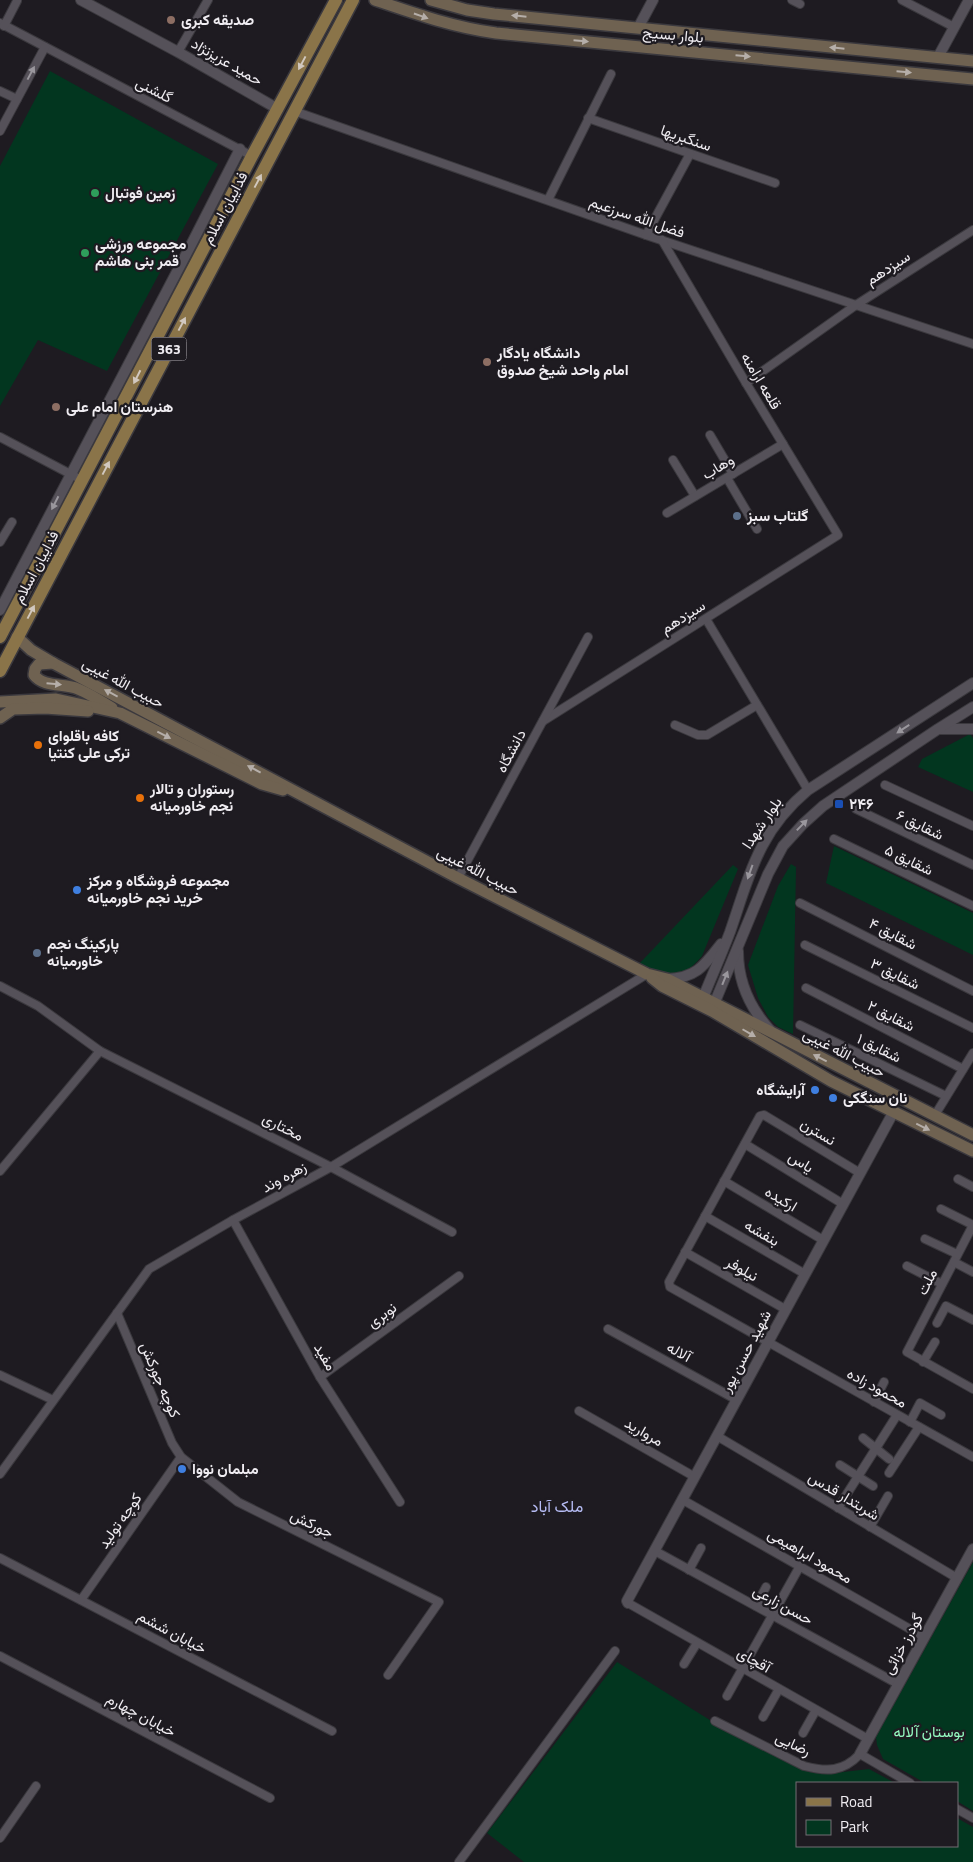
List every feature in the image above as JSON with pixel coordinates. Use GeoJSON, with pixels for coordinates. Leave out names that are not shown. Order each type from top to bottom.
{"type":"FeatureCollection","features":[{"type":"Feature","properties":{"kind":"main road","name":"فداییان اسلام"},"geometry":{"type":"LineString","coordinates":[[0,637],[252,156],[336,0]]}},
{"type":"Feature","properties":{"kind":"main road","name":"فداییان اسلام"},"geometry":{"type":"LineString","coordinates":[[0,671],[353,0]]}},
{"type":"Feature","properties":{"kind":"main road","name":"بلوار بسیج"},"geometry":{"type":"LineString","coordinates":[[375,0],[433,20],[464,28],[496,33],[973,79]]}},
{"type":"Feature","properties":{"kind":"main road","name":"بلوار بسیج"},"geometry":{"type":"LineString","coordinates":[[431,0],[467,10],[494,14],[973,61]]}},
{"type":"Feature","properties":{"kind":"main road"},"geometry":{"type":"LineString","coordinates":[[937,75],[938,58]]}},
{"type":"Feature","properties":{"kind":"main road","name":"حبیب الله غیبی"},"geometry":{"type":"LineString","coordinates":[[18,637],[31,650],[53,663],[458,878],[647,974],[662,986],[774,1034],[973,1135]]}},
{"type":"Feature","properties":{"kind":"main road"},"geometry":{"type":"LineString","coordinates":[[53,663],[39,664],[35,669],[34,675],[38,680],[44,683],[76,688],[97,698],[120,713]]}},
{"type":"Feature","properties":{"kind":"main road","name":"حبیب الله غیبی"},"geometry":{"type":"LineString","coordinates":[[0,702],[56,699],[120,713],[262,784],[297,792]]}},
{"type":"Feature","properties":{"kind":"main road"},"geometry":{"type":"LineString","coordinates":[[0,718],[13,710],[45,708],[120,713]]}},
{"type":"Feature","properties":{"kind":"main road","name":"حبیب الله غیبی"},"geometry":{"type":"LineString","coordinates":[[647,974],[667,979],[702,1002]]}},
{"type":"Feature","properties":{"kind":"main road","name":"حبیب الله غیبی"},"geometry":{"type":"LineString","coordinates":[[713,1007],[831,1081],[973,1152]]}},
{"type":"Feature","properties":{"kind":"main road"},"geometry":{"type":"LineString","coordinates":[[831,1081],[838,1067]]}},
{"type":"Feature","properties":{"kind":"street","name":"حمید عزیزنژاد"},"geometry":{"type":"LineString","coordinates":[[81,0],[278,109]]}},
{"type":"Feature","properties":{"kind":"street"},"geometry":{"type":"LineString","coordinates":[[178,52],[208,0]]}},
{"type":"Feature","properties":{"kind":"street"},"geometry":{"type":"LineString","coordinates":[[638,28],[652,0]]}},
{"type":"Feature","properties":{"kind":"street"},"geometry":{"type":"LineString","coordinates":[[792,0],[800,4]]}},
{"type":"Feature","properties":{"kind":"street"},"geometry":{"type":"LineString","coordinates":[[902,0],[954,27]]}},
{"type":"Feature","properties":{"kind":"street"},"geometry":{"type":"LineString","coordinates":[[938,58],[969,0]]}},
{"type":"Feature","properties":{"kind":"street"},"geometry":{"type":"LineString","coordinates":[[2,24],[17,1]]}},
{"type":"Feature","properties":{"kind":"street","name":"گلشنی"},"geometry":{"type":"LineString","coordinates":[[2,24],[252,156]]}},
{"type":"Feature","properties":{"kind":"street"},"geometry":{"type":"LineString","coordinates":[[0,130],[45,47]]}},
{"type":"Feature","properties":{"kind":"street"},"geometry":{"type":"LineString","coordinates":[[548,200],[611,74]]}},
{"type":"Feature","properties":{"kind":"street"},"geometry":{"type":"LineString","coordinates":[[0,91],[17,99]]}},
{"type":"Feature","properties":{"kind":"street","name":"فضل الله سرزعیم"},"geometry":{"type":"LineString","coordinates":[[294,111],[662,240],[973,344]]}},
{"type":"Feature","properties":{"kind":"street","name":"سنگبریها"},"geometry":{"type":"LineString","coordinates":[[588,118],[775,183]]}},
{"type":"Feature","properties":{"kind":"street"},"geometry":{"type":"LineString","coordinates":[[0,610],[240,149]]}},
{"type":"Feature","properties":{"kind":"street"},"geometry":{"type":"LineString","coordinates":[[646,234],[690,154]]}},
{"type":"Feature","properties":{"kind":"street","name":"سیزدهم"},"geometry":{"type":"LineString","coordinates":[[746,383],[856,305],[973,230]]}},
{"type":"Feature","properties":{"kind":"street","name":"قلعه ارامنه"},"geometry":{"type":"LineString","coordinates":[[662,240],[838,535]]}},
{"type":"Feature","properties":{"kind":"street"},"geometry":{"type":"LineString","coordinates":[[710,435],[757,529]]}},
{"type":"Feature","properties":{"kind":"street"},"geometry":{"type":"LineString","coordinates":[[0,437],[83,480]]}},
{"type":"Feature","properties":{"kind":"street","name":"وهاب"},"geometry":{"type":"LineString","coordinates":[[667,513],[783,444]]}},
{"type":"Feature","properties":{"kind":"street"},"geometry":{"type":"LineString","coordinates":[[673,460],[695,496]]}},
{"type":"Feature","properties":{"kind":"street"},"geometry":{"type":"LineString","coordinates":[[0,542],[12,522]]}},
{"type":"Feature","properties":{"kind":"street","name":"سیزدهم"},"geometry":{"type":"LineString","coordinates":[[543,721],[838,535]]}},
{"type":"Feature","properties":{"kind":"street"},"geometry":{"type":"LineString","coordinates":[[706,619],[808,790]]}},
{"type":"Feature","properties":{"kind":"street","name":"دانشگاه"},"geometry":{"type":"LineString","coordinates":[[458,878],[588,638]]}},
{"type":"Feature","properties":{"kind":"street","name":"بلوار شهدا"},"geometry":{"type":"LineString","coordinates":[[702,1002],[729,933],[752,866],[764,841],[779,819],[808,790],[973,683]]}},
{"type":"Feature","properties":{"kind":"street"},"geometry":{"type":"LineString","coordinates":[[675,725],[698,735],[707,735],[757,705]]}},
{"type":"Feature","properties":{"kind":"street","name":"بلوار شهدا"},"geometry":{"type":"LineString","coordinates":[[713,1007],[768,874],[783,846],[823,806],[973,707]]}},
{"type":"Feature","properties":{"kind":"street"},"geometry":{"type":"LineString","coordinates":[[928,713],[938,729],[973,729]]}},
{"type":"Feature","properties":{"kind":"street"},"geometry":{"type":"LineString","coordinates":[[885,785],[973,826]]}},
{"type":"Feature","properties":{"kind":"street","name":"شقایق ۶"},"geometry":{"type":"LineString","coordinates":[[856,809],[973,865]]}},
{"type":"Feature","properties":{"kind":"street","name":"شقایق ۵"},"geometry":{"type":"LineString","coordinates":[[834,839],[973,906]]}},
{"type":"Feature","properties":{"kind":"street","name":"شقایق ۴"},"geometry":{"type":"LineString","coordinates":[[800,903],[973,990]]}},
{"type":"Feature","properties":{"kind":"street"},"geometry":{"type":"LineString","coordinates":[[667,979],[692,975],[702,968],[729,933]]}},
{"type":"Feature","properties":{"kind":"street"},"geometry":{"type":"LineString","coordinates":[[739,945],[738,965],[748,1001],[758,1017],[774,1034]]}},
{"type":"Feature","properties":{"kind":"street","name":"شقایق ۳"},"geometry":{"type":"LineString","coordinates":[[804,945],[973,1028]]}},
{"type":"Feature","properties":{"kind":"street","name":"زهره وند"},"geometry":{"type":"LineString","coordinates":[[0,1474],[148,1269],[331,1167],[647,974]]}},
{"type":"Feature","properties":{"kind":"street","name":"مختاری"},"geometry":{"type":"LineString","coordinates":[[0,986],[38,1006],[100,1051],[331,1167],[452,1232]]}},
{"type":"Feature","properties":{"kind":"street","name":"شقایق ۲"},"geometry":{"type":"LineString","coordinates":[[806,988],[963,1069]]}},
{"type":"Feature","properties":{"kind":"street","name":"شقایق ۱"},"geometry":{"type":"LineString","coordinates":[[800,1025],[946,1096]]}},
{"type":"Feature","properties":{"kind":"street"},"geometry":{"type":"LineString","coordinates":[[0,1171],[100,1051]]}},
{"type":"Feature","properties":{"kind":"street"},"geometry":{"type":"LineString","coordinates":[[935,1115],[973,1053]]}},
{"type":"Feature","properties":{"kind":"street","name":"شهید حسن پور"},"geometry":{"type":"LineString","coordinates":[[628,1603],[627,1601],[656,1552],[893,1113]]}},
{"type":"Feature","properties":{"kind":"street","name":"نسترن"},"geometry":{"type":"LineString","coordinates":[[745,1144],[762,1115],[860,1173]]}},
{"type":"Feature","properties":{"kind":"street"},"geometry":{"type":"LineString","coordinates":[[686,1252],[745,1144]]}},
{"type":"Feature","properties":{"kind":"street","name":"یاس"},"geometry":{"type":"LineString","coordinates":[[745,1144],[843,1204]]}},
{"type":"Feature","properties":{"kind":"street"},"geometry":{"type":"LineString","coordinates":[[958,1179],[973,1187]]}},
{"type":"Feature","properties":{"kind":"street","name":"ارکیده"},"geometry":{"type":"LineString","coordinates":[[724,1181],[823,1240]]}},
{"type":"Feature","properties":{"kind":"street"},"geometry":{"type":"LineString","coordinates":[[941,1209],[973,1225]]}},
{"type":"Feature","properties":{"kind":"street","name":"بنفشه"},"geometry":{"type":"LineString","coordinates":[[705,1216],[805,1274]]}},
{"type":"Feature","properties":{"kind":"street","name":"مفید"},"geometry":{"type":"LineString","coordinates":[[233,1220],[320,1377],[400,1502]]}},
{"type":"Feature","properties":{"kind":"street","name":"ملت"},"geometry":{"type":"LineString","coordinates":[[923,1362],[907,1352],[955,1258],[969,1241],[973,1225]]}},
{"type":"Feature","properties":{"kind":"street"},"geometry":{"type":"LineString","coordinates":[[925,1239],[973,1272]]}},
{"type":"Feature","properties":{"kind":"street","name":"محمود زاده"},"geometry":{"type":"LineString","coordinates":[[686,1252],[669,1282],[670,1287],[973,1458]]}},
{"type":"Feature","properties":{"kind":"street","name":"نیلوفر"},"geometry":{"type":"LineString","coordinates":[[686,1252],[786,1309]]}},
{"type":"Feature","properties":{"kind":"street"},"geometry":{"type":"LineString","coordinates":[[907,1266],[942,1284]]}},
{"type":"Feature","properties":{"kind":"street","name":"نوبری"},"geometry":{"type":"LineString","coordinates":[[320,1377],[460,1276]]}},
{"type":"Feature","properties":{"kind":"street"},"geometry":{"type":"LineString","coordinates":[[937,1323],[946,1306],[973,1320]]}},
{"type":"Feature","properties":{"kind":"street","name":"کوچه جورکش"},"geometry":{"type":"LineString","coordinates":[[117,1313],[172,1443],[181,1457]]}},
{"type":"Feature","properties":{"kind":"street","name":"آلاله"},"geometry":{"type":"LineString","coordinates":[[608,1329],[737,1400]]}},
{"type":"Feature","properties":{"kind":"street"},"geometry":{"type":"LineString","coordinates":[[934,1342],[923,1362],[973,1389]]}},
{"type":"Feature","properties":{"kind":"street"},"geometry":{"type":"LineString","coordinates":[[0,1375],[53,1400]]}},
{"type":"Feature","properties":{"kind":"street"},"geometry":{"type":"LineString","coordinates":[[874,1402],[884,1382]]}},
{"type":"Feature","properties":{"kind":"street"},"geometry":{"type":"LineString","coordinates":[[910,1422],[920,1403],[941,1415]]}},
{"type":"Feature","properties":{"kind":"street","name":"مروارید"},"geometry":{"type":"LineString","coordinates":[[579,1411],[695,1477]]}},
{"type":"Feature","properties":{"kind":"street"},"geometry":{"type":"LineString","coordinates":[[838,1508],[897,1415]]}},
{"type":"Feature","properties":{"kind":"street"},"geometry":{"type":"LineString","coordinates":[[889,1473],[919,1427]]}},
{"type":"Feature","properties":{"kind":"street","name":"شربتدار قدس"},"geometry":{"type":"LineString","coordinates":[[717,1436],[957,1578]]}},
{"type":"Feature","properties":{"kind":"street"},"geometry":{"type":"LineString","coordinates":[[863,1438],[889,1459]]}},
{"type":"Feature","properties":{"kind":"street","name":"کوچه تولید"},"geometry":{"type":"LineString","coordinates":[[81,1600],[181,1457]]}},
{"type":"Feature","properties":{"kind":"street","name":"جورکش"},"geometry":{"type":"LineString","coordinates":[[181,1457],[238,1502],[439,1602],[388,1675]]}},
{"type":"Feature","properties":{"kind":"street"},"geometry":{"type":"LineString","coordinates":[[840,1465],[873,1486]]}},
{"type":"Feature","properties":{"kind":"street"},"geometry":{"type":"LineString","coordinates":[[870,1527],[888,1496]]}},
{"type":"Feature","properties":{"kind":"street","name":"محمود ابراهیمی"},"geometry":{"type":"LineString","coordinates":[[683,1500],[924,1637]]}},
{"type":"Feature","properties":{"kind":"street"},"geometry":{"type":"LineString","coordinates":[[689,1570],[701,1548]]}},
{"type":"Feature","properties":{"kind":"street","name":"گودرز خزائی"},"geometry":{"type":"LineString","coordinates":[[860,1754],[973,1549]]}},
{"type":"Feature","properties":{"kind":"street","name":"حسن زارعی"},"geometry":{"type":"LineString","coordinates":[[656,1552],[898,1684]]}},
{"type":"Feature","properties":{"kind":"street","name":"خیابان ششم"},"geometry":{"type":"LineString","coordinates":[[0,1558],[332,1731]]}},
{"type":"Feature","properties":{"kind":"street"},"geometry":{"type":"LineString","coordinates":[[727,1696],[800,1566]]}},
{"type":"Feature","properties":{"kind":"street"},"geometry":{"type":"LineString","coordinates":[[756,1606],[766,1587]]}},
{"type":"Feature","properties":{"kind":"street","name":"آقچای"},"geometry":{"type":"LineString","coordinates":[[628,1603],[868,1740]]}},
{"type":"Feature","properties":{"kind":"street"},"geometry":{"type":"LineString","coordinates":[[684,1664],[697,1643]]}},
{"type":"Feature","properties":{"kind":"street"},"geometry":{"type":"LineString","coordinates":[[460,1862],[615,1651]]}},
{"type":"Feature","properties":{"kind":"street","name":"خیابان چهارم"},"geometry":{"type":"LineString","coordinates":[[0,1656],[270,1798]]}},
{"type":"Feature","properties":{"kind":"street"},"geometry":{"type":"LineString","coordinates":[[763,1717],[779,1689]]}},
{"type":"Feature","properties":{"kind":"street"},"geometry":{"type":"LineString","coordinates":[[803,1733],[816,1710]]}},
{"type":"Feature","properties":{"kind":"street","name":"رضایی"},"geometry":{"type":"LineString","coordinates":[[715,1721],[790,1759],[816,1769],[841,1768],[851,1764],[860,1754]]}},
{"type":"Feature","properties":{"kind":"street"},"geometry":{"type":"LineString","coordinates":[[860,1754],[908,1782]]}},
{"type":"Feature","properties":{"kind":"street"},"geometry":{"type":"LineString","coordinates":[[0,1838],[36,1786]]}},
{"type":"Feature","properties":{"kind":"street"},"geometry":{"type":"LineString","coordinates":[[958,1810],[973,1818]]}},
{"type":"Feature","properties":{"kind":"green space","name":"مجموعه ورزشی قمر بنی هاشم"},"geometry":{"type":"Polygon","coordinates":[[[50,71],[218,164],[107,371],[38,340],[0,406],[0,166],[50,71]]]}},
{"type":"Feature","properties":{"kind":"green space"},"geometry":{"type":"Polygon","coordinates":[[[970,734],[973,738],[973,792],[918,767],[922,759],[970,734]]]}},
{"type":"Feature","properties":{"kind":"green space"},"geometry":{"type":"Polygon","coordinates":[[[834,846],[973,913],[973,955],[826,883],[834,846]]]}},
{"type":"Feature","properties":{"kind":"green space"},"geometry":{"type":"Polygon","coordinates":[[[791,864],[796,867],[793,1034],[778,1027],[768,1017],[758,998],[748,965],[778,886],[791,864]]]}},
{"type":"Feature","properties":{"kind":"green space"},"geometry":{"type":"Polygon","coordinates":[[[733,865],[738,869],[702,956],[694,965],[686,971],[673,976],[658,973],[638,965],[733,865]]]}},
{"type":"Feature","properties":{"kind":"green space","name":"بوستان آلاله"},"geometry":{"type":"Polygon","coordinates":[[[973,1562],[973,1811],[958,1802],[958,1782],[923,1782],[883,1759],[876,1737],[973,1562]]]}},
{"type":"Feature","properties":{"kind":"green space"},"geometry":{"type":"Polygon","coordinates":[[[617,1662],[713,1722],[810,1772],[826,1774],[869,1769],[893,1782],[796,1782],[796,1847],[958,1847],[958,1819],[973,1827],[973,1862],[524,1862],[487,1833],[617,1662]]]}},
{"type":"Feature","properties":{"kind":"place","name":"صدیقه کبری"},"geometry":{"type":"Point","coordinates":[171,20]}},
{"type":"Feature","properties":{"kind":"place","name":"زمین فوتبال"},"geometry":{"type":"Point","coordinates":[95,193]}},
{"type":"Feature","properties":{"kind":"place","name":"مجموعه ورزشی قمر بنی هاشم"},"geometry":{"type":"Point","coordinates":[85,253]}},
{"type":"Feature","properties":{"kind":"place","name":"دانشگاه یادگار امام واحد شیخ صدوق"},"geometry":{"type":"Point","coordinates":[487,362]}},
{"type":"Feature","properties":{"kind":"place","name":"هنرستان امام علی"},"geometry":{"type":"Point","coordinates":[56,407]}},
{"type":"Feature","properties":{"kind":"place","name":"گلتاب سبز"},"geometry":{"type":"Point","coordinates":[737,516]}},
{"type":"Feature","properties":{"kind":"place","name":"کافه باقلوای ترکی علی کنتیا"},"geometry":{"type":"Point","coordinates":[38,745]}},
{"type":"Feature","properties":{"kind":"place","name":"رستوران و تالار نجم خاورمیانه"},"geometry":{"type":"Point","coordinates":[140,798]}},
{"type":"Feature","properties":{"kind":"place","name":"۲۴۶"},"geometry":{"type":"Point","coordinates":[839,804]}},
{"type":"Feature","properties":{"kind":"place","name":"مجموعه فروشگاه و مرکز خرید نجم خاورمیانه"},"geometry":{"type":"Point","coordinates":[77,890]}},
{"type":"Feature","properties":{"kind":"place","name":"پارکینگ نجم خاورمیانه"},"geometry":{"type":"Point","coordinates":[37,953]}},
{"type":"Feature","properties":{"kind":"place","name":"آرایشگاه"},"geometry":{"type":"Point","coordinates":[815,1090]}},
{"type":"Feature","properties":{"kind":"place","name":"نان سنگکی"},"geometry":{"type":"Point","coordinates":[833,1098]}},
{"type":"Feature","properties":{"kind":"place","name":"مبلمان نووا"},"geometry":{"type":"Point","coordinates":[182,1469]}},
{"type":"Feature","properties":{"kind":"district","name":"ملک آباد"},"geometry":{"type":"Point","coordinates":[557,1506]}}]}
